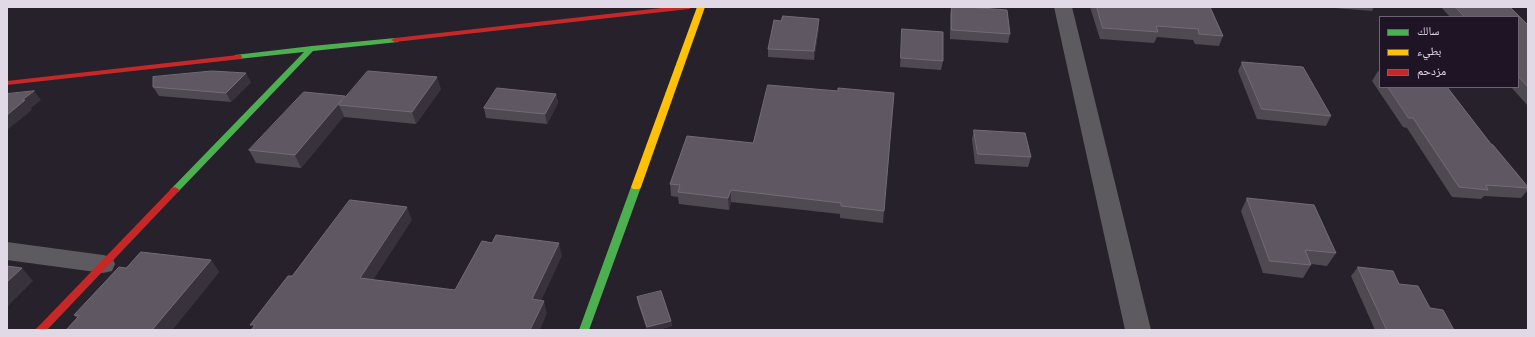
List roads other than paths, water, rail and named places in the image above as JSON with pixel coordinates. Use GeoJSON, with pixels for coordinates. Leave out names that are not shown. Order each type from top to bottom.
{"type":"FeatureCollection","features":[{"type":"Feature","properties":{"kind":"street"},"geometry":{"type":"LineString","coordinates":[[7,83],[690,7]]}},
{"type":"Feature","properties":{"kind":"street"},"geometry":{"type":"LineString","coordinates":[[584,330],[701,7]]}},
{"type":"Feature","properties":{"kind":"street"},"geometry":{"type":"LineString","coordinates":[[1063,7],[1138,330]]}},
{"type":"Feature","properties":{"kind":"street"},"geometry":{"type":"LineString","coordinates":[[40,330],[312,48]]}},
{"type":"Feature","properties":{"kind":"street"},"geometry":{"type":"LineString","coordinates":[[7,251],[102,264]]}}]}
